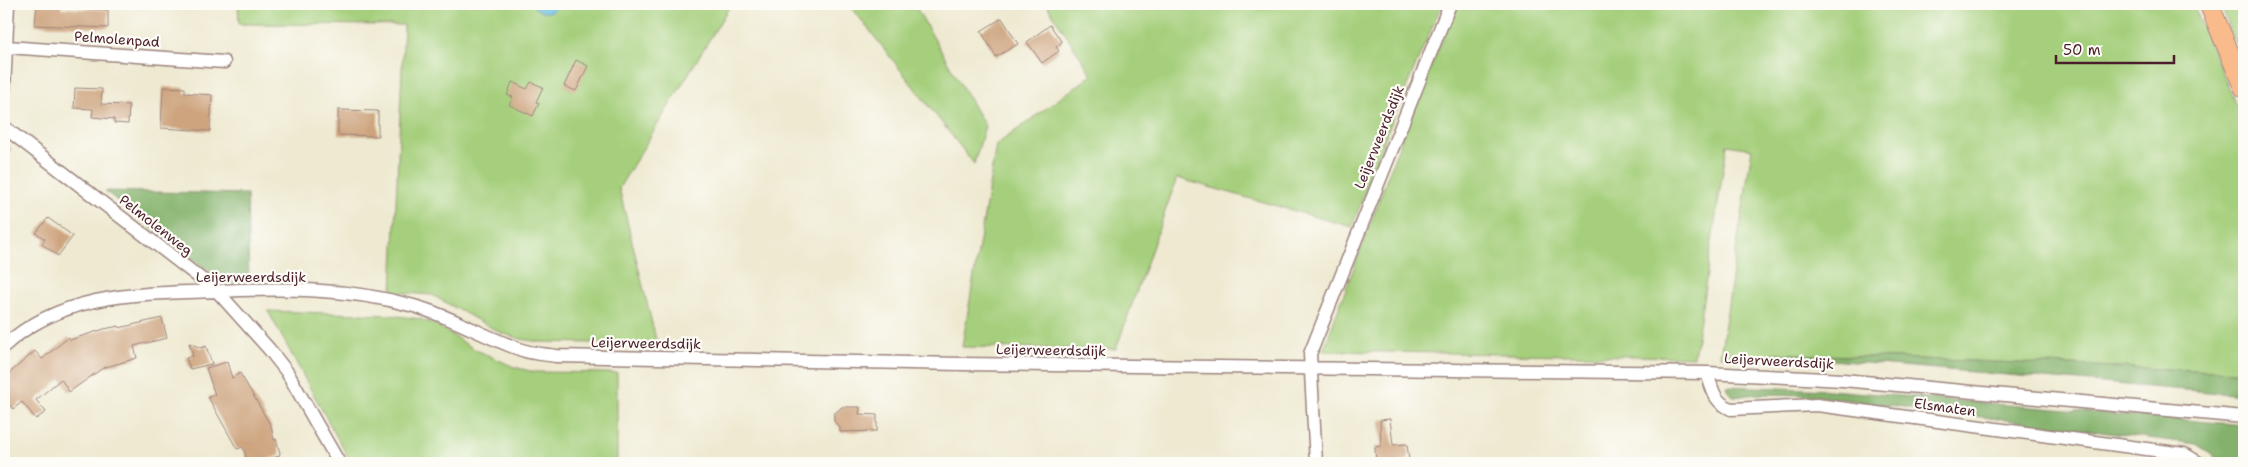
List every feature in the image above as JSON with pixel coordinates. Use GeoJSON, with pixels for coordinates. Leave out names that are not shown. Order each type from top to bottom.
{"type":"FeatureCollection","features":[{"type":"Feature","properties":{"kind":"main road"},"geometry":{"type":"LineString","coordinates":[[2209,4],[2244,88]]}},
{"type":"Feature","properties":{"kind":"street"},"geometry":{"type":"LineString","coordinates":[[4,90],[8,4]]}},
{"type":"Feature","properties":{"kind":"street","name":"Leijerweerdsdijk"},"geometry":{"type":"LineString","coordinates":[[1310,367],[1310,354],[1450,4]]}},
{"type":"Feature","properties":{"kind":"street","name":"Pelmolenpad"},"geometry":{"type":"LineString","coordinates":[[7,47],[224,62]]}},
{"type":"Feature","properties":{"kind":"street","name":"Pelmolenweg"},"geometry":{"type":"LineString","coordinates":[[4,127],[217,291],[269,348],[287,372],[338,463]]}},
{"type":"Feature","properties":{"kind":"street","name":"Leijerweerdsdijk"},"geometry":{"type":"LineString","coordinates":[[4,346],[33,323],[88,302],[135,294],[270,289],[328,292],[410,304],[524,351],[556,356],[961,364],[1707,372],[1843,380],[2244,417]]}},
{"type":"Feature","properties":{"kind":"street"},"geometry":{"type":"LineString","coordinates":[[1310,367],[1316,463]]}},
{"type":"Feature","properties":{"kind":"street","name":"Elsmaten"},"geometry":{"type":"LineString","coordinates":[[1707,372],[1715,397],[1720,404],[1731,409],[1817,405],[2184,454],[2199,463]]}},
{"type":"Feature","properties":{"kind":"green space"},"geometry":{"type":"Polygon","coordinates":[[[238,4],[532,4],[553,11],[558,4],[731,4],[619,188],[657,344],[541,342],[521,339],[501,333],[432,295],[392,292],[404,25],[239,24],[238,4]]]}},
{"type":"Feature","properties":{"kind":"green space"},"geometry":{"type":"Polygon","coordinates":[[[849,4],[914,4],[985,126],[974,164],[849,4]]]}},
{"type":"Feature","properties":{"kind":"green space"},"geometry":{"type":"Polygon","coordinates":[[[1046,4],[1442,4],[1388,130],[1352,227],[1177,178],[1116,349],[962,347],[996,145],[1092,75],[1046,4]]]}},
{"type":"Feature","properties":{"kind":"green space"},"geometry":{"type":"Polygon","coordinates":[[[1457,4],[2193,4],[2244,124],[2244,352],[2239,372],[1774,353],[1772,355],[1720,356],[1752,149],[1727,145],[1694,357],[1323,351],[1405,130],[1457,4]]]}},
{"type":"Feature","properties":{"kind":"green space"},"geometry":{"type":"Polygon","coordinates":[[[2220,4],[2244,4],[2244,63],[2220,4]]]}},
{"type":"Feature","properties":{"kind":"green space"},"geometry":{"type":"Polygon","coordinates":[[[4,143],[10,148],[4,173],[4,143]]]}},
{"type":"Feature","properties":{"kind":"green space"},"geometry":{"type":"Polygon","coordinates":[[[105,191],[247,194],[249,281],[228,284],[200,265],[105,191]]]}},
{"type":"Feature","properties":{"kind":"green space"},"geometry":{"type":"Polygon","coordinates":[[[268,311],[390,315],[420,319],[436,325],[474,349],[514,367],[534,372],[617,373],[617,463],[351,463],[268,311]]]}},
{"type":"Feature","properties":{"kind":"green space"},"geometry":{"type":"Polygon","coordinates":[[[2244,352],[2244,395],[1772,355],[1774,353],[2239,372],[2244,352]]]}},
{"type":"Feature","properties":{"kind":"green space"},"geometry":{"type":"Polygon","coordinates":[[[1727,386],[1830,390],[2244,425],[2244,463],[2220,463],[2212,454],[2196,444],[1808,395],[1756,394],[1735,397],[1729,393],[1727,386]]]}},
{"type":"Feature","properties":{"kind":"water"},"geometry":{"type":"Polygon","coordinates":[[[532,4],[558,4],[553,11],[541,12],[532,4]]]}},
{"type":"Feature","properties":{"kind":"building"},"geometry":{"type":"Polygon","coordinates":[[[37,4],[61,4],[61,8],[108,10],[108,28],[35,25],[37,4]]]}},
{"type":"Feature","properties":{"kind":"building"},"geometry":{"type":"Polygon","coordinates":[[[1002,18],[1018,44],[996,57],[981,31],[1002,18]]]}},
{"type":"Feature","properties":{"kind":"building"},"geometry":{"type":"Polygon","coordinates":[[[1050,25],[1062,42],[1056,47],[1059,51],[1042,63],[1027,42],[1050,25]]]}},
{"type":"Feature","properties":{"kind":"building"},"geometry":{"type":"Polygon","coordinates":[[[576,60],[588,66],[576,91],[564,86],[576,60]]]}},
{"type":"Feature","properties":{"kind":"building"},"geometry":{"type":"Polygon","coordinates":[[[512,82],[527,89],[531,82],[543,87],[536,102],[539,103],[533,116],[509,105],[513,97],[507,95],[512,82]]]}},
{"type":"Feature","properties":{"kind":"building"},"geometry":{"type":"Polygon","coordinates":[[[163,87],[185,88],[185,93],[212,95],[210,131],[161,128],[163,87]]]}},
{"type":"Feature","properties":{"kind":"building"},"geometry":{"type":"Polygon","coordinates":[[[75,88],[102,89],[101,104],[129,105],[128,124],[114,123],[114,119],[92,117],[93,109],[74,108],[75,88]]]}},
{"type":"Feature","properties":{"kind":"building"},"geometry":{"type":"Polygon","coordinates":[[[338,110],[378,111],[378,136],[338,135],[338,110]]]}},
{"type":"Feature","properties":{"kind":"building"},"geometry":{"type":"Polygon","coordinates":[[[48,218],[73,236],[58,256],[42,244],[45,239],[36,233],[48,218]]]}},
{"type":"Feature","properties":{"kind":"building"},"geometry":{"type":"Polygon","coordinates":[[[162,318],[167,338],[134,346],[137,358],[103,368],[69,392],[61,379],[36,400],[46,412],[36,419],[22,402],[13,409],[4,398],[4,378],[35,351],[42,359],[69,337],[70,340],[104,329],[119,326],[119,328],[162,318]]]}},
{"type":"Feature","properties":{"kind":"building"},"geometry":{"type":"Polygon","coordinates":[[[189,343],[201,348],[206,346],[212,364],[190,369],[186,358],[193,356],[189,343]]]}},
{"type":"Feature","properties":{"kind":"building"},"geometry":{"type":"Polygon","coordinates":[[[227,362],[232,378],[240,373],[271,426],[274,440],[276,439],[280,453],[279,456],[263,461],[263,463],[248,463],[243,447],[237,449],[208,397],[215,395],[206,368],[227,362]]]}},
{"type":"Feature","properties":{"kind":"building"},"geometry":{"type":"Polygon","coordinates":[[[842,407],[860,407],[859,414],[877,415],[877,431],[840,432],[840,428],[834,421],[834,414],[842,407]]]}},
{"type":"Feature","properties":{"kind":"building"},"geometry":{"type":"Polygon","coordinates":[[[1390,419],[1393,445],[1407,444],[1409,460],[1401,461],[1401,463],[1376,463],[1375,447],[1381,446],[1380,420],[1390,419]]]}}]}
